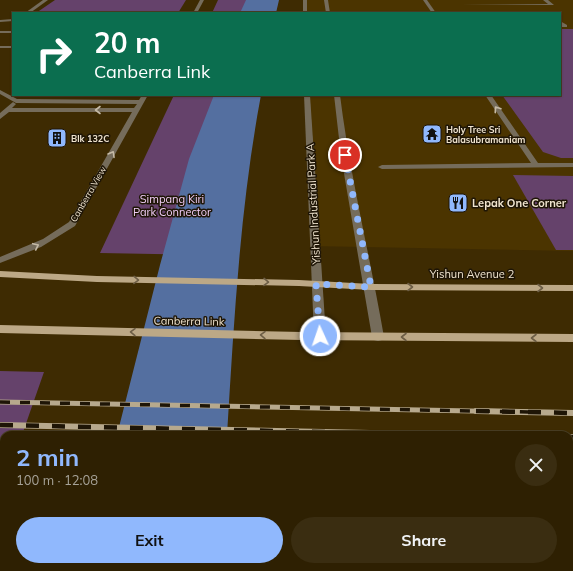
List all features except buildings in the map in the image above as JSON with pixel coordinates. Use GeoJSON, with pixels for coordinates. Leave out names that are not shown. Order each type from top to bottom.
{"type":"FeatureCollection","features":[{"type":"Feature","properties":{"kind":"main road"},"geometry":{"type":"LineString","coordinates":[[0,274],[97,279],[299,283],[371,287]]}},
{"type":"Feature","properties":{"kind":"main road","name":"Yishun Avenue 2"},"geometry":{"type":"LineString","coordinates":[[371,287],[573,288]]}},
{"type":"Feature","properties":{"kind":"main road","name":"Canberra Link"},"geometry":{"type":"LineString","coordinates":[[0,329],[378,337]]}},
{"type":"Feature","properties":{"kind":"main road"},"geometry":{"type":"LineString","coordinates":[[378,337],[573,338]]}},
{"type":"Feature","properties":{"kind":"street"},"geometry":{"type":"LineString","coordinates":[[28,12],[46,0]]}},
{"type":"Feature","properties":{"kind":"street"},"geometry":{"type":"LineString","coordinates":[[196,12],[202,0]]}},
{"type":"Feature","properties":{"kind":"street"},"geometry":{"type":"LineString","coordinates":[[305,0],[305,12]]}},
{"type":"Feature","properties":{"kind":"street"},"geometry":{"type":"LineString","coordinates":[[326,0],[328,12]]}},
{"type":"Feature","properties":{"kind":"street"},"geometry":{"type":"LineString","coordinates":[[425,0],[433,12]]}},
{"type":"Feature","properties":{"kind":"street"},"geometry":{"type":"LineString","coordinates":[[463,5],[552,5],[545,0]]}},
{"type":"Feature","properties":{"kind":"street"},"geometry":{"type":"LineString","coordinates":[[0,21],[12,20]]}},
{"type":"Feature","properties":{"kind":"street"},"geometry":{"type":"LineString","coordinates":[[0,32],[12,32]]}},
{"type":"Feature","properties":{"kind":"street"},"geometry":{"type":"LineString","coordinates":[[0,48],[12,47]]}},
{"type":"Feature","properties":{"kind":"street"},"geometry":{"type":"LineString","coordinates":[[0,92],[16,101],[141,102]]}},
{"type":"Feature","properties":{"kind":"street"},"geometry":{"type":"LineString","coordinates":[[106,102],[110,96]]}},
{"type":"Feature","properties":{"kind":"street","name":"Yishun Industrial Park A"},"geometry":{"type":"LineString","coordinates":[[307,96],[320,336]]}},
{"type":"Feature","properties":{"kind":"street"},"geometry":{"type":"LineString","coordinates":[[337,96],[347,169],[371,287],[378,337]]}},
{"type":"Feature","properties":{"kind":"street"},"geometry":{"type":"LineString","coordinates":[[489,96],[535,164]]}},
{"type":"Feature","properties":{"kind":"street"},"geometry":{"type":"LineString","coordinates":[[0,117],[9,110],[16,101]]}},
{"type":"Feature","properties":{"kind":"street"},"geometry":{"type":"LineString","coordinates":[[9,110],[141,102]]}},
{"type":"Feature","properties":{"kind":"street","name":"Canberra View"},"geometry":{"type":"LineString","coordinates":[[0,260],[57,236],[72,224],[141,102]]}},
{"type":"Feature","properties":{"kind":"street"},"geometry":{"type":"LineString","coordinates":[[382,167],[573,164]]}},
{"type":"Feature","properties":{"kind":"shaded area"},"geometry":{"type":"Polygon","coordinates":[[[305,0],[573,0],[573,251],[310,246],[307,96],[561,96],[561,12],[305,12],[305,0]]]}},
{"type":"Feature","properties":{"kind":"green space"},"geometry":{"type":"Polygon","coordinates":[[[55,0],[186,0],[179,12],[37,12],[55,0]]]}},
{"type":"Feature","properties":{"kind":"green space"},"geometry":{"type":"Polygon","coordinates":[[[218,0],[264,0],[261,12],[212,12],[218,0]]]}},
{"type":"Feature","properties":{"kind":"green space"},"geometry":{"type":"Polygon","coordinates":[[[561,29],[573,29],[573,158],[561,158],[543,152],[503,96],[561,96],[561,29]]]}},
{"type":"Feature","properties":{"kind":"green space","name":"Simpang Kiri Park Connector"},"geometry":{"type":"Polygon","coordinates":[[[174,96],[243,96],[208,255],[100,253],[174,96]]]}},
{"type":"Feature","properties":{"kind":"green space"},"geometry":{"type":"Polygon","coordinates":[[[513,175],[573,176],[573,250],[556,250],[513,175]]]}},
{"type":"Feature","properties":{"kind":"green space"},"geometry":{"type":"Polygon","coordinates":[[[0,371],[44,372],[23,431],[0,431],[0,371]]]}},
{"type":"Feature","properties":{"kind":"water"},"geometry":{"type":"Polygon","coordinates":[[[246,0],[279,0],[276,12],[240,12],[246,0]]]}},
{"type":"Feature","properties":{"kind":"water"},"geometry":{"type":"Polygon","coordinates":[[[214,96],[261,96],[243,222],[235,307],[227,431],[118,431],[160,265],[189,159],[214,96]]]}},
{"type":"Feature","properties":{"kind":"railway"},"geometry":{"type":"LineString","coordinates":[[0,402],[485,411]]}},
{"type":"Feature","properties":{"kind":"railway"},"geometry":{"type":"LineString","coordinates":[[476,411],[485,411]]}},
{"type":"Feature","properties":{"kind":"railway"},"geometry":{"type":"LineString","coordinates":[[485,411],[528,412]]}},
{"type":"Feature","properties":{"kind":"railway"},"geometry":{"type":"LineString","coordinates":[[485,411],[573,413]]}},
{"type":"Feature","properties":{"kind":"railway"},"geometry":{"type":"LineString","coordinates":[[0,425],[278,431]]}},
{"type":"Feature","properties":{"kind":"place","name":"Holy Tree Sri Balasubramaniam"},"geometry":{"type":"Point","coordinates":[432,134]}},
{"type":"Feature","properties":{"kind":"place","name":"Blk 132C"},"geometry":{"type":"Point","coordinates":[57,138]}},
{"type":"Feature","properties":{"kind":"place","name":"Lepak One Corner"},"geometry":{"type":"Point","coordinates":[458,203]}},
{"type":"Feature","properties":{"kind":"route"},"geometry":{"type":"LineString","coordinates":[[320,336],[316,284],[371,287],[345,155]]}}]}
